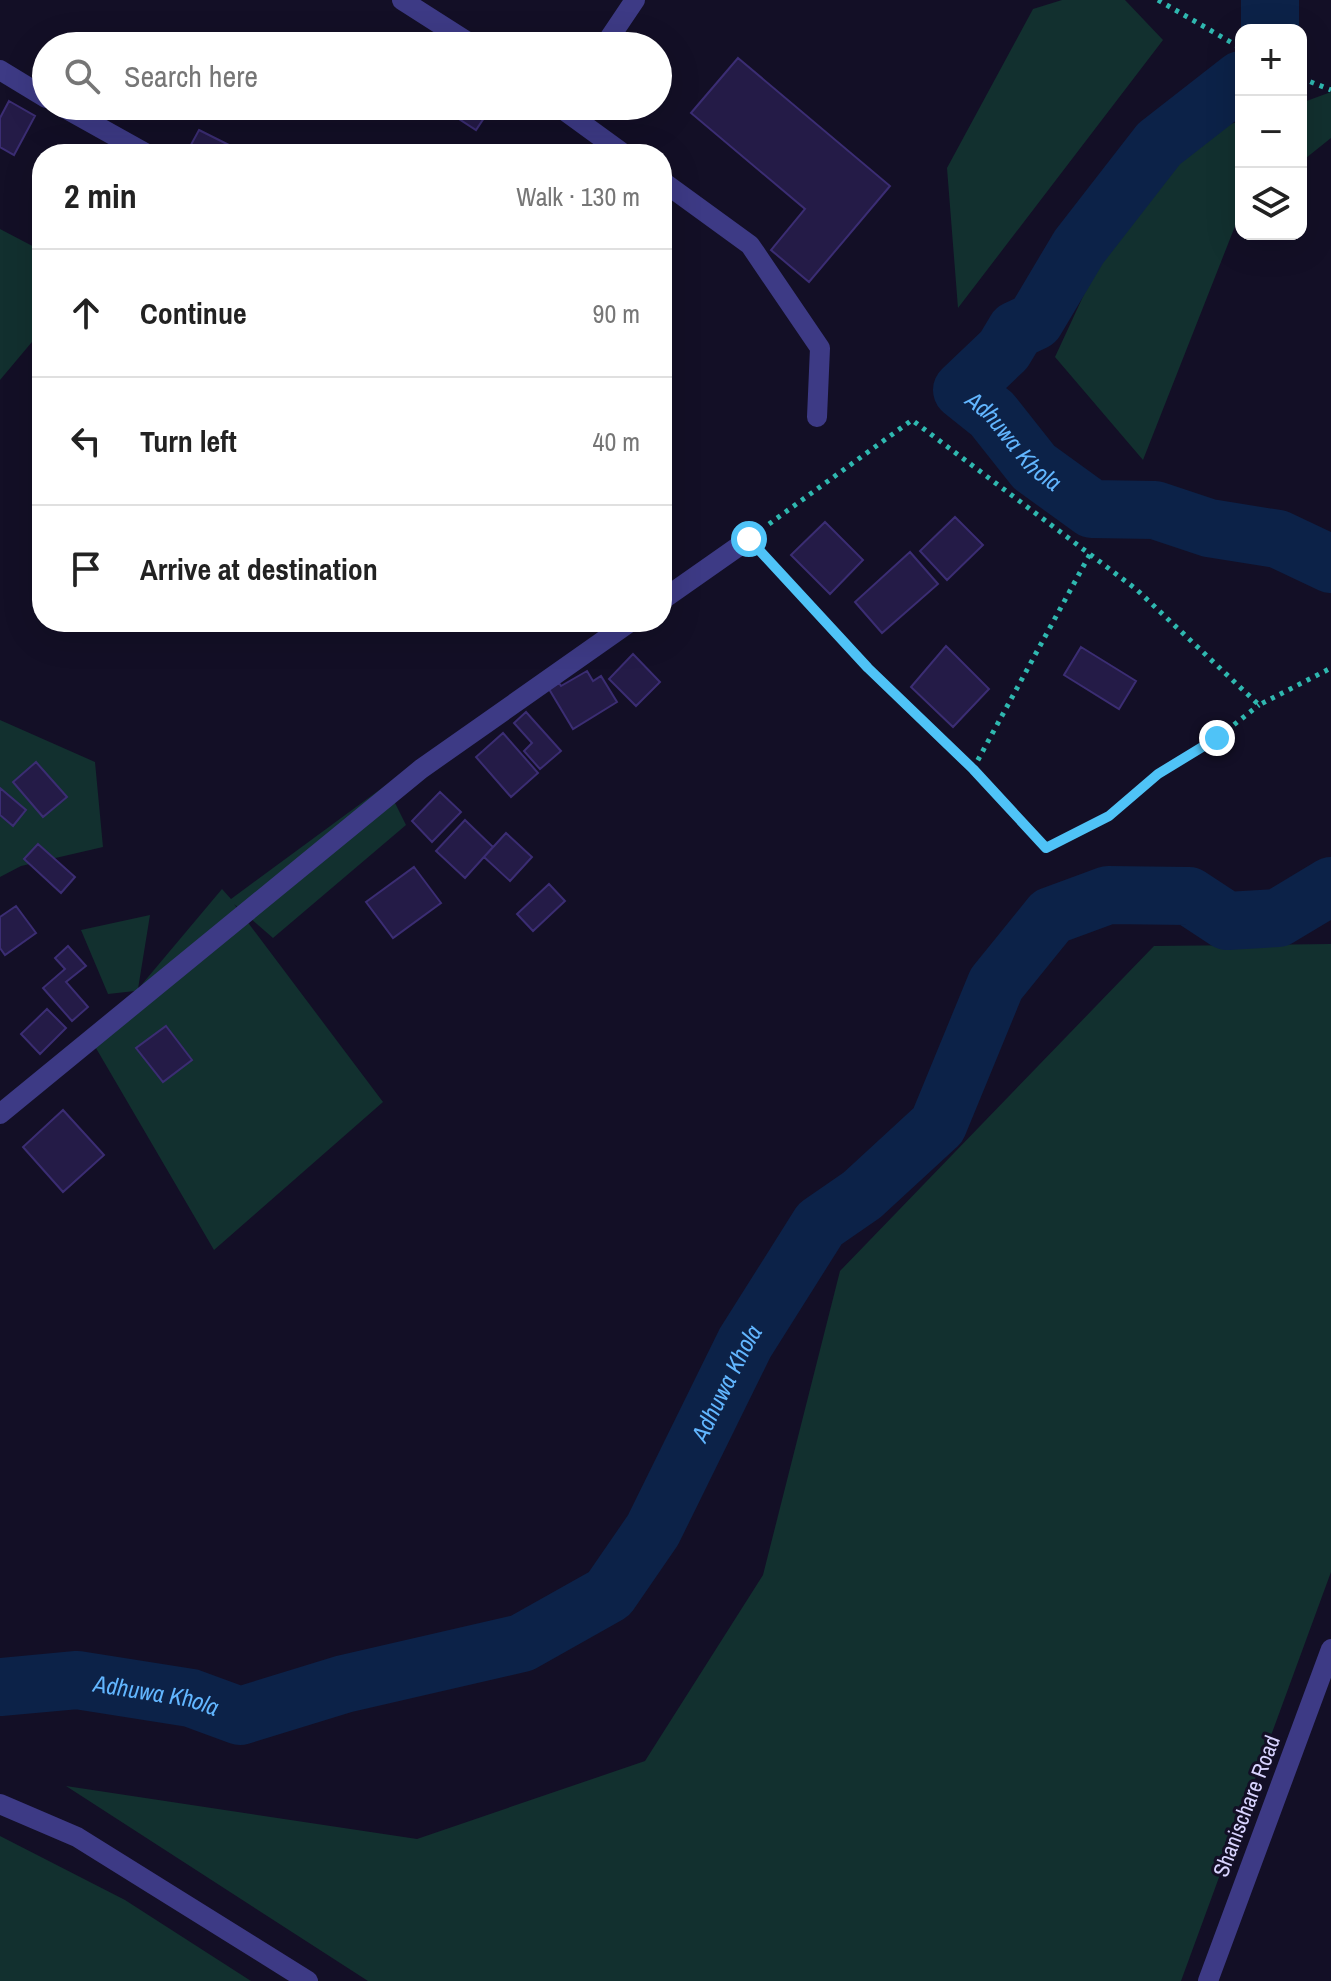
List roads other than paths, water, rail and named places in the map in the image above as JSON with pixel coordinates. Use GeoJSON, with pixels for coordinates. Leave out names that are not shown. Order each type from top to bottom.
{"type":"FeatureCollection","features":[{"type":"Feature","properties":{"kind":"street"},"geometry":{"type":"LineString","coordinates":[[402,0],[452,32]]}},
{"type":"Feature","properties":{"kind":"street"},"geometry":{"type":"LineString","coordinates":[[613,32],[635,0]]}},
{"type":"Feature","properties":{"kind":"street"},"geometry":{"type":"LineString","coordinates":[[0,70],[32,89]]}},
{"type":"Feature","properties":{"kind":"street"},"geometry":{"type":"LineString","coordinates":[[86,120],[129,144]]}},
{"type":"Feature","properties":{"kind":"street"},"geometry":{"type":"LineString","coordinates":[[578,120],[611,144]]}},
{"type":"Feature","properties":{"kind":"street"},"geometry":{"type":"LineString","coordinates":[[672,188],[750,245],[820,348],[817,417]]}},
{"type":"Feature","properties":{"kind":"street"},"geometry":{"type":"LineString","coordinates":[[672,593],[749,539]]}},
{"type":"Feature","properties":{"kind":"street"},"geometry":{"type":"LineString","coordinates":[[0,1114],[421,769],[616,632]]}},
{"type":"Feature","properties":{"kind":"street","name":"Shanischare Road"},"geometry":{"type":"LineString","coordinates":[[1208,1981],[1331,1649]]}},
{"type":"Feature","properties":{"kind":"street"},"geometry":{"type":"LineString","coordinates":[[0,1804],[77,1837],[308,1981]]}},
{"type":"Feature","properties":{"kind":"waterway","name":"Adhuwa Khola"},"geometry":{"type":"LineString","coordinates":[[1270,0],[1270,24]]}},
{"type":"Feature","properties":{"kind":"waterway","name":"Adhuwa Khola"},"geometry":{"type":"LineString","coordinates":[[1235,85],[1159,144],[1079,247],[1035,321],[1016,330],[1004,350],[962,390],[992,414],[1034,467],[1092,509],[1155,510],[1209,528],[1278,539],[1331,564]]}},
{"type":"Feature","properties":{"kind":"waterway","name":"Adhuwa Khola"},"geometry":{"type":"LineString","coordinates":[[0,1687],[77,1680],[191,1698],[240,1716],[344,1684],[522,1643],[609,1594],[653,1530],[745,1343],[820,1224],[862,1195],[938,1125],[996,984],[1051,916],[1108,895],[1189,896],[1227,921],[1278,918],[1331,886]]}}]}
